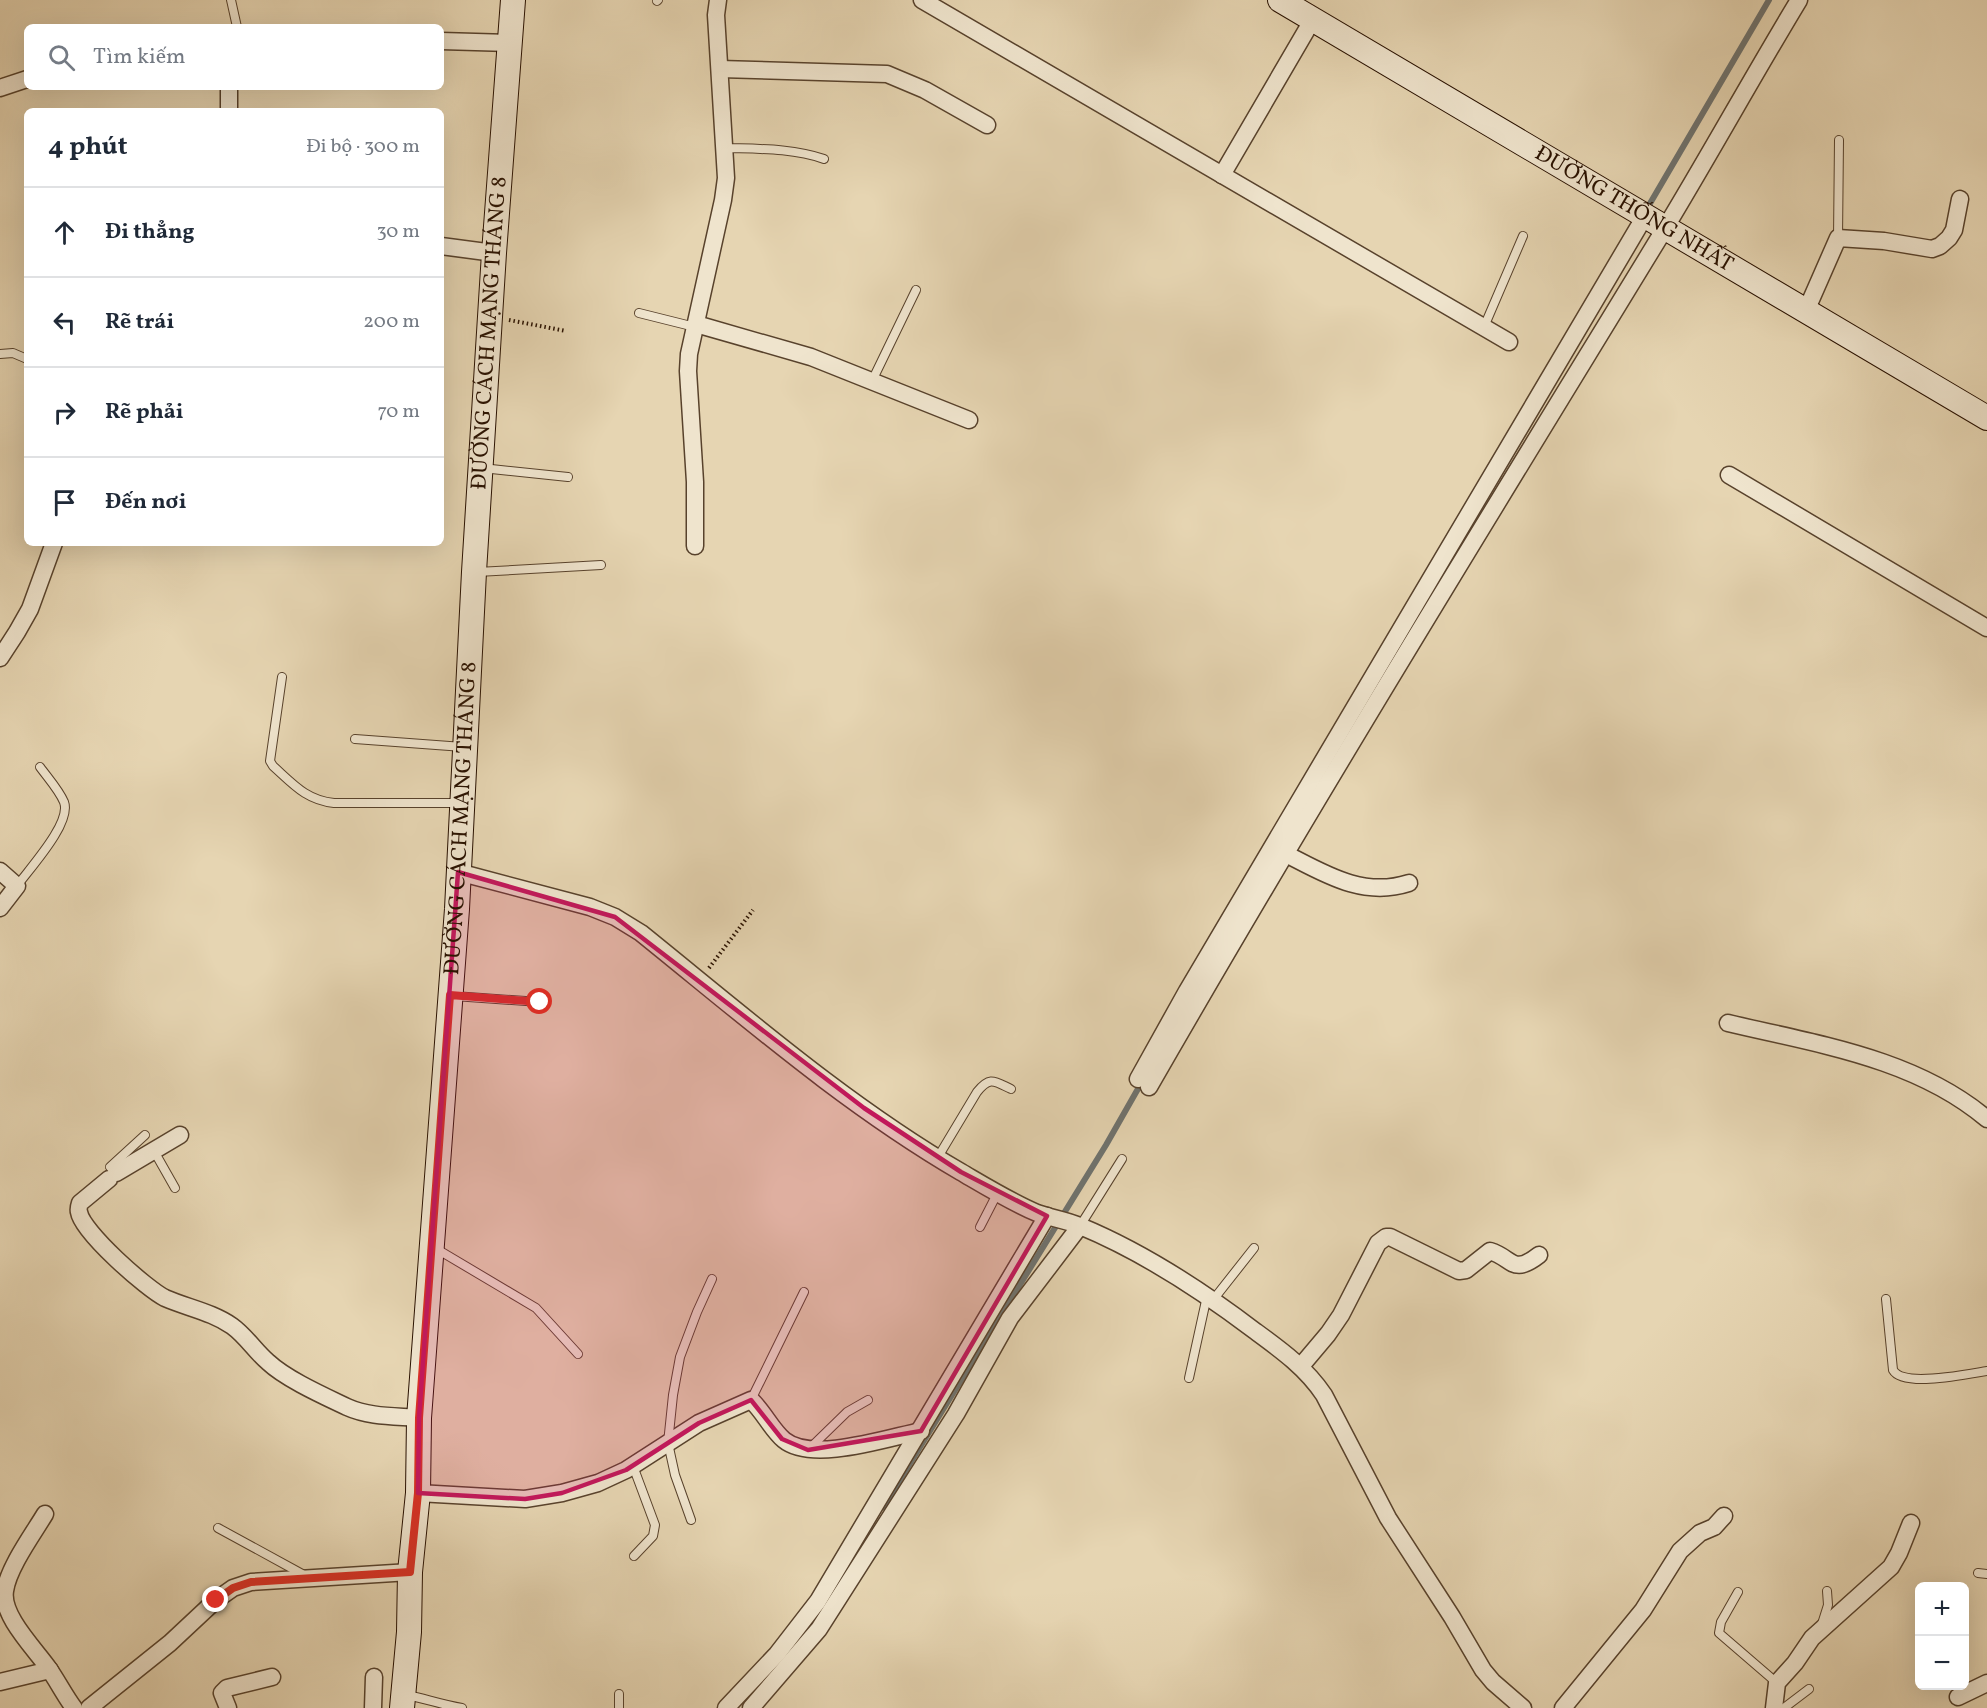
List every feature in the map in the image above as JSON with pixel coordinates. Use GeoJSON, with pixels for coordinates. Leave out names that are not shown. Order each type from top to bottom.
{"type":"FeatureCollection","features":[{"type":"Feature","properties":{"kind":"street","name":"ĐƯỜNG CÁCH MẠNG THÁNG 8"},"geometry":{"type":"LineString","coordinates":[[403,1701],[409,1632],[410,1572],[418,1493],[419,1418],[458,872],[494,253],[513,0]]}},
{"type":"Feature","properties":{"kind":"street"},"geometry":{"type":"LineString","coordinates":[[695,546],[696,482],[688,371],[689,354],[726,178],[726,148],[716,15],[718,0]]}},
{"type":"Feature","properties":{"kind":"street"},"geometry":{"type":"LineString","coordinates":[[922,0],[1509,342]]}},
{"type":"Feature","properties":{"kind":"street","name":"ĐƯỜNG THỐNG NHẤT"},"geometry":{"type":"LineString","coordinates":[[1280,0],[1987,418]]}},
{"type":"Feature","properties":{"kind":"street"},"geometry":{"type":"LineString","coordinates":[[1655,222],[1535,438],[1286,854],[1143,1083],[1187,991],[1655,222],[1799,0]]}},
{"type":"Feature","properties":{"kind":"street"},"geometry":{"type":"LineString","coordinates":[[1222,175],[1313,19]]}},
{"type":"Feature","properties":{"kind":"street"},"geometry":{"type":"LineString","coordinates":[[444,41],[510,43]]}},
{"type":"Feature","properties":{"kind":"street"},"geometry":{"type":"LineString","coordinates":[[720,69],[887,74],[925,90],[987,125]]}},
{"type":"Feature","properties":{"kind":"street"},"geometry":{"type":"LineString","coordinates":[[0,88],[24,81]]}},
{"type":"Feature","properties":{"kind":"street"},"geometry":{"type":"LineString","coordinates":[[229,90],[229,108]]}},
{"type":"Feature","properties":{"kind":"street"},"geometry":{"type":"LineString","coordinates":[[1806,311],[1838,238],[1884,241],[1932,249],[1940,246],[1954,230],[1960,198]]}},
{"type":"Feature","properties":{"kind":"street"},"geometry":{"type":"LineString","coordinates":[[444,246],[494,253]]}},
{"type":"Feature","properties":{"kind":"street"},"geometry":{"type":"LineString","coordinates":[[696,326],[811,357],[969,420]]}},
{"type":"Feature","properties":{"kind":"street"},"geometry":{"type":"LineString","coordinates":[[1730,475],[1987,628]]}},
{"type":"Feature","properties":{"kind":"street"},"geometry":{"type":"LineString","coordinates":[[0,658],[30,609],[53,546]]}},
{"type":"Feature","properties":{"kind":"street"},"geometry":{"type":"LineString","coordinates":[[1286,854],[1347,884],[1387,888],[1408,883]]}},
{"type":"Feature","properties":{"kind":"street"},"geometry":{"type":"LineString","coordinates":[[0,872],[17,886],[0,908]]}},
{"type":"Feature","properties":{"kind":"street"},"geometry":{"type":"LineString","coordinates":[[458,872],[590,907],[615,917],[641,933],[839,1090],[938,1157],[1022,1206],[1075,1224],[1167,1271],[1210,1298],[1301,1366],[1324,1395],[1388,1518],[1452,1617],[1483,1670],[1493,1682],[1523,1708]]}},
{"type":"Feature","properties":{"kind":"street"},"geometry":{"type":"LineString","coordinates":[[1728,1023],[1869,1057],[1913,1074],[1987,1119]]}},
{"type":"Feature","properties":{"kind":"street"},"geometry":{"type":"LineString","coordinates":[[180,1135],[108,1176],[80,1203],[79,1212],[86,1226],[98,1241],[153,1291],[223,1320],[235,1328],[267,1362],[280,1371],[348,1407],[365,1413],[419,1418]]}},
{"type":"Feature","properties":{"kind":"street"},"geometry":{"type":"LineString","coordinates":[[726,1708],[777,1654],[818,1601],[1050,1216]]}},
{"type":"Feature","properties":{"kind":"street"},"geometry":{"type":"LineString","coordinates":[[751,1708],[819,1629],[956,1414],[1010,1318],[1075,1224]]}},
{"type":"Feature","properties":{"kind":"street"},"geometry":{"type":"LineString","coordinates":[[1301,1366],[1341,1315],[1378,1243],[1386,1237],[1458,1271],[1466,1270],[1490,1251],[1510,1264],[1516,1265],[1524,1264],[1539,1256]]}},
{"type":"Feature","properties":{"kind":"street"},"geometry":{"type":"LineString","coordinates":[[418,1493],[525,1499],[562,1493],[598,1483],[633,1466],[699,1423],[751,1400],[782,1439],[791,1445],[808,1450],[833,1449],[921,1431]]}},
{"type":"Feature","properties":{"kind":"street"},"geometry":{"type":"LineString","coordinates":[[45,1514],[7,1578],[3,1598],[16,1626],[50,1670],[74,1708]]}},
{"type":"Feature","properties":{"kind":"street"},"geometry":{"type":"LineString","coordinates":[[1563,1708],[1643,1610],[1680,1551],[1700,1533],[1714,1527],[1724,1516]]}},
{"type":"Feature","properties":{"kind":"street"},"geometry":{"type":"LineString","coordinates":[[1774,1708],[1777,1683],[1820,1630],[1891,1567],[1911,1523]]}},
{"type":"Feature","properties":{"kind":"street"},"geometry":{"type":"LineString","coordinates":[[89,1708],[170,1643],[216,1600],[233,1588],[251,1582],[410,1572]]}},
{"type":"Feature","properties":{"kind":"street"},"geometry":{"type":"LineString","coordinates":[[0,1682],[50,1670]]}},
{"type":"Feature","properties":{"kind":"street"},"geometry":{"type":"LineString","coordinates":[[228,1708],[222,1693],[227,1688],[272,1677]]}},
{"type":"Feature","properties":{"kind":"street"},"geometry":{"type":"LineString","coordinates":[[373,1708],[374,1677]]}},
{"type":"Feature","properties":{"kind":"street"},"geometry":{"type":"LineString","coordinates":[[1958,1696],[1987,1683]]}},
{"type":"Feature","properties":{"kind":"lane"},"geometry":{"type":"LineString","coordinates":[[231,0],[236,24]]}},
{"type":"Feature","properties":{"kind":"lane"},"geometry":{"type":"LineString","coordinates":[[1838,238],[1839,140]]}},
{"type":"Feature","properties":{"kind":"lane"},"geometry":{"type":"LineString","coordinates":[[726,148],[767,149],[808,154],[824,159]]}},
{"type":"Feature","properties":{"kind":"lane"},"geometry":{"type":"LineString","coordinates":[[1484,327],[1523,236]]}},
{"type":"Feature","properties":{"kind":"lane"},"geometry":{"type":"LineString","coordinates":[[872,381],[916,290]]}},
{"type":"Feature","properties":{"kind":"lane"},"geometry":{"type":"LineString","coordinates":[[639,313],[696,326]]}},
{"type":"Feature","properties":{"kind":"lane"},"geometry":{"type":"LineString","coordinates":[[0,354],[13,352],[24,358]]}},
{"type":"Feature","properties":{"kind":"lane"},"geometry":{"type":"LineString","coordinates":[[481,468],[568,477]]}},
{"type":"Feature","properties":{"kind":"lane"},"geometry":{"type":"LineString","coordinates":[[474,572],[600,566]]}},
{"type":"Feature","properties":{"kind":"lane"},"geometry":{"type":"LineString","coordinates":[[282,677],[270,761],[307,796],[334,803],[462,803]]}},
{"type":"Feature","properties":{"kind":"lane"},"geometry":{"type":"LineString","coordinates":[[356,739],[465,747]]}},
{"type":"Feature","properties":{"kind":"lane"},"geometry":{"type":"LineString","coordinates":[[17,886],[59,829],[65,817],[65,803],[40,767]]}},
{"type":"Feature","properties":{"kind":"lane"},"geometry":{"type":"LineString","coordinates":[[450,995],[540,1002]]}},
{"type":"Feature","properties":{"kind":"lane"},"geometry":{"type":"LineString","coordinates":[[938,1157],[977,1092],[985,1083],[990,1080],[1011,1089]]}},
{"type":"Feature","properties":{"kind":"lane"},"geometry":{"type":"LineString","coordinates":[[108,1176],[145,1135]]}},
{"type":"Feature","properties":{"kind":"lane"},"geometry":{"type":"LineString","coordinates":[[154,1151],[176,1188]]}},
{"type":"Feature","properties":{"kind":"lane"},"geometry":{"type":"LineString","coordinates":[[1075,1224],[1122,1159]]}},
{"type":"Feature","properties":{"kind":"lane"},"geometry":{"type":"LineString","coordinates":[[980,1227],[999,1192]]}},
{"type":"Feature","properties":{"kind":"lane"},"geometry":{"type":"LineString","coordinates":[[432,1246],[536,1308],[578,1354]]}},
{"type":"Feature","properties":{"kind":"lane"},"geometry":{"type":"LineString","coordinates":[[1189,1378],[1210,1298],[1254,1248]]}},
{"type":"Feature","properties":{"kind":"lane"},"geometry":{"type":"LineString","coordinates":[[691,1520],[675,1475],[668,1443],[680,1357],[712,1279]]}},
{"type":"Feature","properties":{"kind":"lane"},"geometry":{"type":"LineString","coordinates":[[751,1400],[804,1292]]}},
{"type":"Feature","properties":{"kind":"lane"},"geometry":{"type":"LineString","coordinates":[[1886,1299],[1893,1370],[1896,1375],[1904,1378],[1930,1379],[1987,1371]]}},
{"type":"Feature","properties":{"kind":"lane"},"geometry":{"type":"LineString","coordinates":[[808,1450],[847,1412],[868,1400]]}},
{"type":"Feature","properties":{"kind":"lane"},"geometry":{"type":"LineString","coordinates":[[633,1466],[656,1525],[653,1536],[634,1556]]}},
{"type":"Feature","properties":{"kind":"lane"},"geometry":{"type":"LineString","coordinates":[[218,1528],[308,1577]]}},
{"type":"Feature","properties":{"kind":"lane"},"geometry":{"type":"LineString","coordinates":[[1820,1630],[1828,1605],[1827,1591]]}},
{"type":"Feature","properties":{"kind":"lane"},"geometry":{"type":"LineString","coordinates":[[1738,1592],[1721,1622],[1719,1633],[1777,1683]]}},
{"type":"Feature","properties":{"kind":"lane"},"geometry":{"type":"LineString","coordinates":[[1784,1708],[1809,1689]]}},
{"type":"Feature","properties":{"kind":"lane"},"geometry":{"type":"LineString","coordinates":[[619,1694],[619,1708]]}},
{"type":"Feature","properties":{"kind":"lane"},"geometry":{"type":"LineString","coordinates":[[403,1701],[435,1700],[449,1707],[462,1708]]}},
{"type":"Feature","properties":{"kind":"path"},"geometry":{"type":"LineString","coordinates":[[490,316],[566,331]]}},
{"type":"Feature","properties":{"kind":"path"},"geometry":{"type":"LineString","coordinates":[[700,980],[753,910]]}},
{"type":"Feature","properties":{"kind":"highlighted area"},"geometry":{"type":"Polygon","coordinates":[[[458,872],[615,917],[864,1108],[961,1172],[1047,1216],[921,1431],[808,1450],[782,1439],[751,1400],[699,1423],[626,1470],[562,1493],[525,1499],[418,1493],[419,1418],[458,872]]]}},
{"type":"Feature","properties":{"kind":"waterway"},"geometry":{"type":"LineString","coordinates":[[1645,212],[1769,0]]}},
{"type":"Feature","properties":{"kind":"waterway"},"geometry":{"type":"LineString","coordinates":[[883,1507],[1106,1145],[1143,1080]]}},
{"type":"Feature","properties":{"kind":"waterway"},"geometry":{"type":"LineString","coordinates":[[805,1635],[818,1613]]}},
{"type":"Feature","properties":{"kind":"route"},"geometry":{"type":"LineString","coordinates":[[216,1600],[233,1588],[251,1582],[410,1572],[418,1493],[419,1418],[450,995],[540,1002]]}}]}
